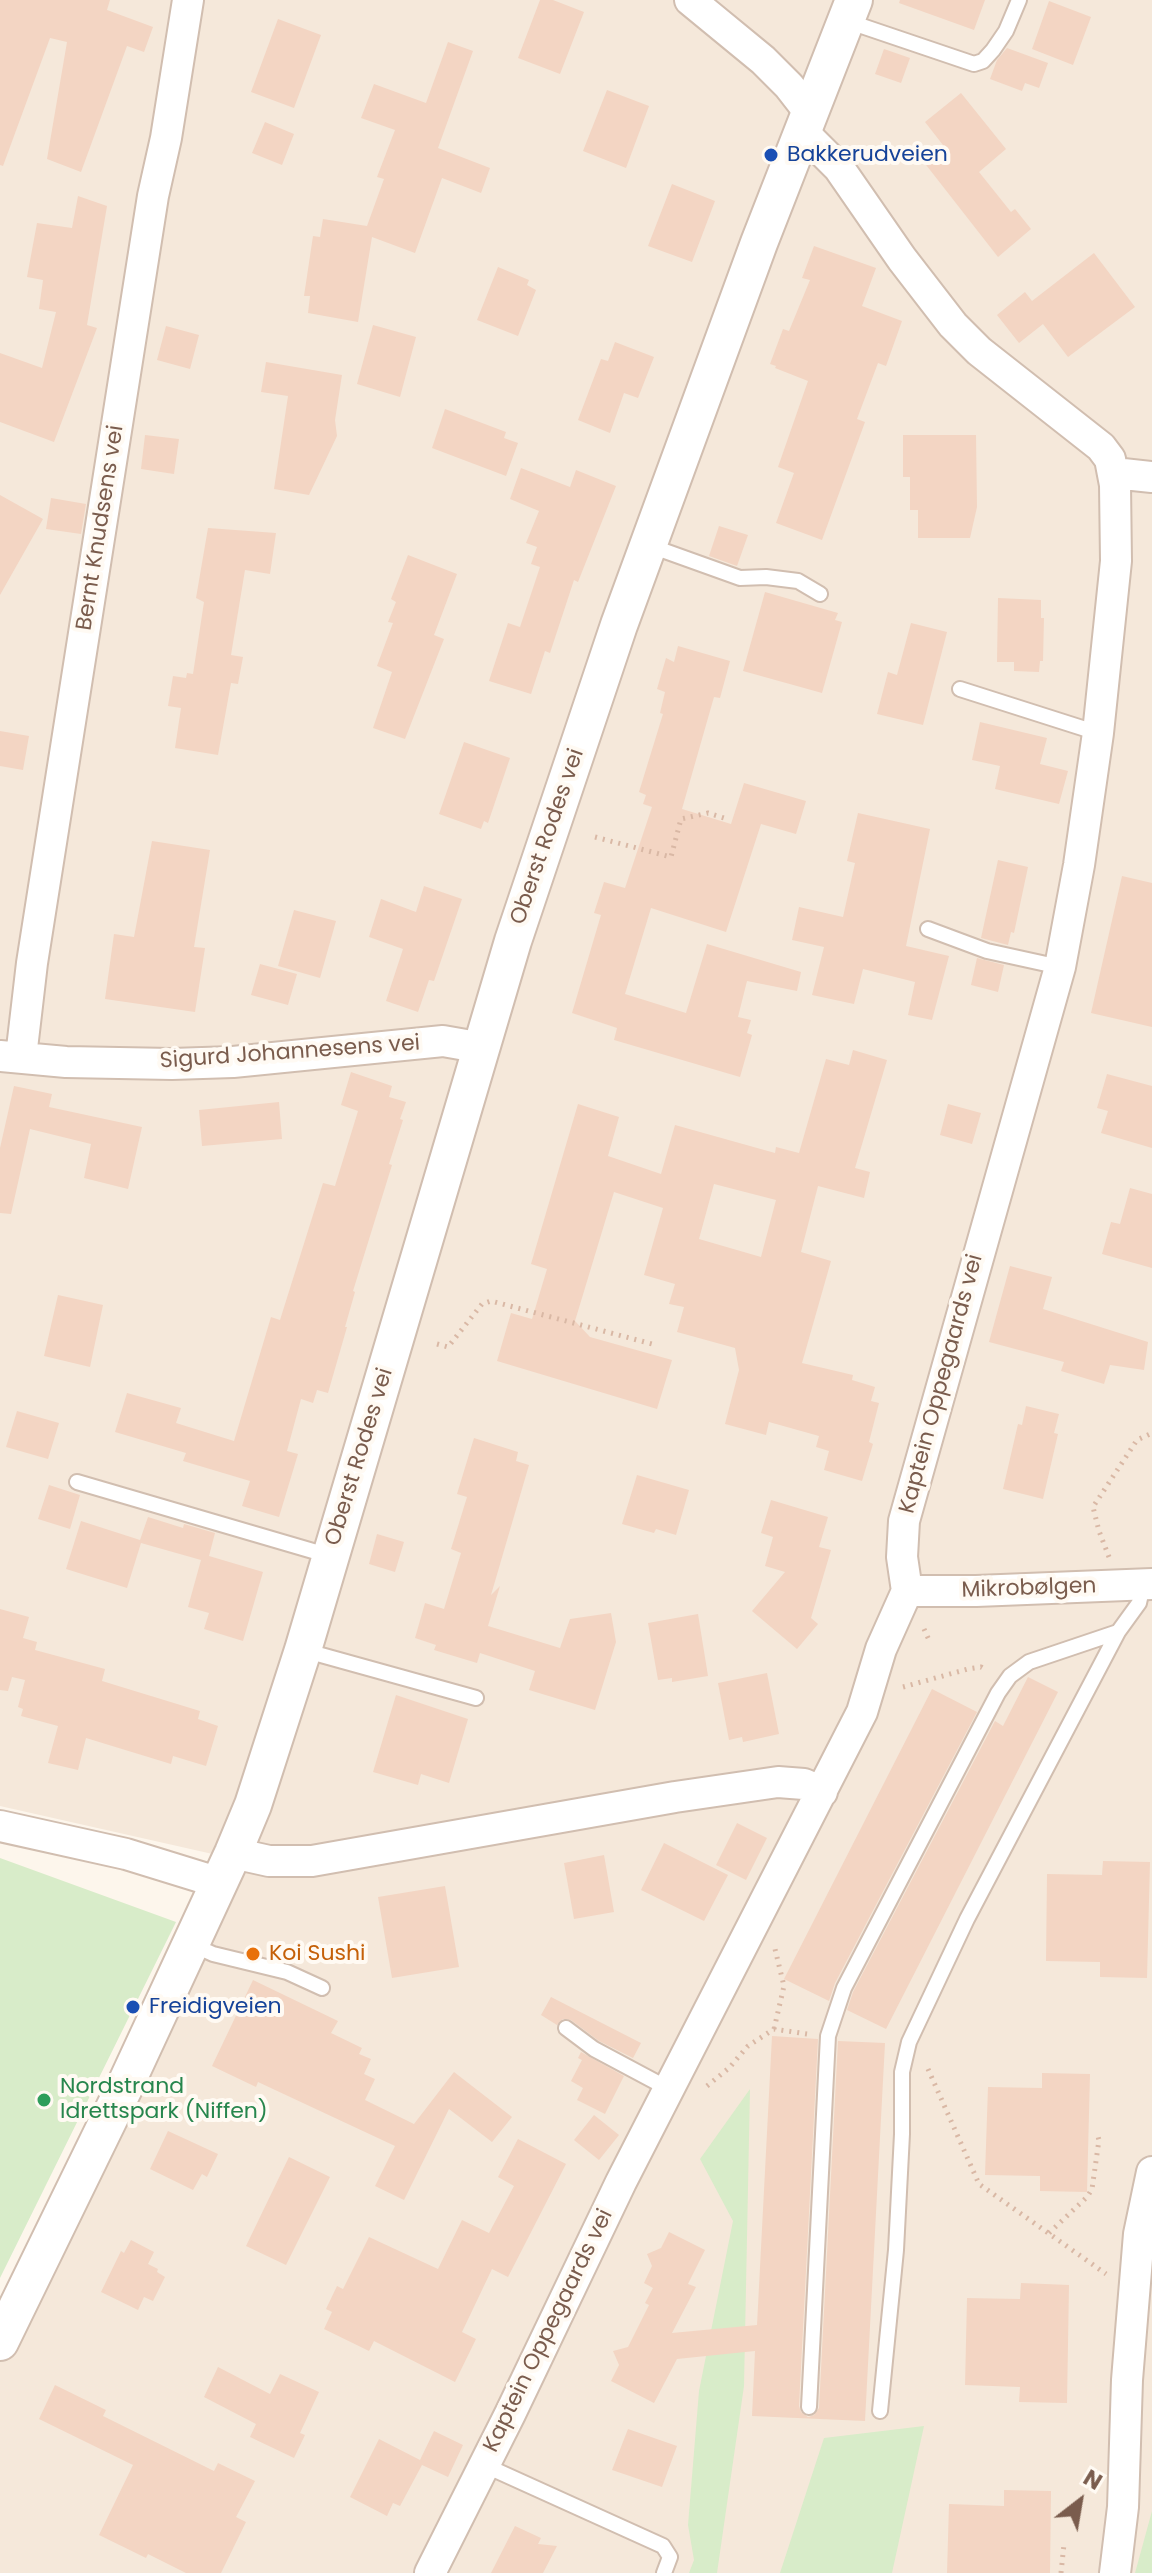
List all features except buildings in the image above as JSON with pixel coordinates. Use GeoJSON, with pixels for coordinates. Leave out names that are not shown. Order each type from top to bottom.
{"type":"FeatureCollection","features":[{"type":"Feature","properties":{"kind":"street","name":"Bernt Knudsens vei"},"geometry":{"type":"LineString","coordinates":[[11,1057],[32,963],[151,212],[188,0]]}},
{"type":"Feature","properties":{"kind":"street"},"geometry":{"type":"LineString","coordinates":[[690,0],[763,60],[789,86],[806,123],[902,259],[953,325],[979,351],[1101,447],[1110,459],[1114,473],[1152,477]]}},
{"type":"Feature","properties":{"kind":"street","name":"Oberst Rodes vei"},"geometry":{"type":"LineString","coordinates":[[0,2342],[226,1868],[253,1805],[303,1650],[513,941],[648,545],[759,243],[850,10]]}},
{"type":"Feature","properties":{"kind":"street","name":"Kaptein Oppegaards vei"},"geometry":{"type":"LineString","coordinates":[[430,2573],[621,2182],[862,1712],[881,1649],[907,1591],[902,1557],[904,1521],[1060,967],[1079,865],[1098,733],[1116,561],[1114,473]]}},
{"type":"Feature","properties":{"kind":"street","name":"Sigurd Johannesens vei"},"geometry":{"type":"LineString","coordinates":[[11,1057],[66,1062],[172,1064],[233,1062],[443,1041],[483,1048]]}},
{"type":"Feature","properties":{"kind":"street","name":"Mikrobølgen"},"geometry":{"type":"LineString","coordinates":[[907,1591],[1137,1585]]}},
{"type":"Feature","properties":{"kind":"street"},"geometry":{"type":"LineString","coordinates":[[0,1826],[181,1869],[226,1868],[269,1861],[312,1861],[778,1782],[804,1784],[822,1792]]}},
{"type":"Feature","properties":{"kind":"street"},"geometry":{"type":"LineString","coordinates":[[1115,2573],[1123,2507],[1127,2380],[1139,2234],[1152,2172]]}},
{"type":"Feature","properties":{"kind":"lane"},"geometry":{"type":"LineString","coordinates":[[850,10],[974,64],[983,61],[993,50],[1006,31],[1019,0]]}},
{"type":"Feature","properties":{"kind":"lane"},"geometry":{"type":"LineString","coordinates":[[648,545],[740,578],[798,581],[820,594]]}},
{"type":"Feature","properties":{"kind":"lane"},"geometry":{"type":"LineString","coordinates":[[960,689],[1098,733]]}},
{"type":"Feature","properties":{"kind":"lane"},"geometry":{"type":"LineString","coordinates":[[928,929],[987,951],[1060,967]]}},
{"type":"Feature","properties":{"kind":"lane"},"geometry":{"type":"LineString","coordinates":[[77,1482],[330,1556]]}},
{"type":"Feature","properties":{"kind":"lane"},"geometry":{"type":"LineString","coordinates":[[880,2411],[896,2250],[902,2072],[909,2042],[967,1919],[1118,1632],[1139,1603],[1137,1585]]}},
{"type":"Feature","properties":{"kind":"lane"},"geometry":{"type":"LineString","coordinates":[[809,2407],[828,2036],[844,1988],[1007,1680],[1029,1662],[1118,1632]]}},
{"type":"Feature","properties":{"kind":"lane"},"geometry":{"type":"LineString","coordinates":[[303,1650],[476,1698]]}},
{"type":"Feature","properties":{"kind":"lane"},"geometry":{"type":"LineString","coordinates":[[190,1944],[213,1954],[287,1972],[322,1988]]}},
{"type":"Feature","properties":{"kind":"lane"},"geometry":{"type":"LineString","coordinates":[[566,2028],[594,2049],[672,2085]]}},
{"type":"Feature","properties":{"kind":"lane"},"geometry":{"type":"LineString","coordinates":[[484,2465],[663,2546],[670,2557],[664,2573]]}},
{"type":"Feature","properties":{"kind":"path"},"geometry":{"type":"LineString","coordinates":[[595,837],[671,857],[681,819],[708,813],[724,818]]}},
{"type":"Feature","properties":{"kind":"path"},"geometry":{"type":"LineString","coordinates":[[437,1344],[448,1347],[482,1304],[491,1301],[656,1345]]}},
{"type":"Feature","properties":{"kind":"path"},"geometry":{"type":"LineString","coordinates":[[1137,1585],[1093,1507],[1137,1440],[1152,1433]]}},
{"type":"Feature","properties":{"kind":"path"},"geometry":{"type":"LineString","coordinates":[[894,1690],[968,1669],[981,1667],[991,1673]]}},
{"type":"Feature","properties":{"kind":"path"},"geometry":{"type":"LineString","coordinates":[[774,1945],[784,1986],[774,2029]]}},
{"type":"Feature","properties":{"kind":"path"},"geometry":{"type":"LineString","coordinates":[[672,2085],[698,2092],[729,2068],[757,2039],[774,2029],[828,2036]]}},
{"type":"Feature","properties":{"kind":"path"},"geometry":{"type":"LineString","coordinates":[[909,2042],[925,2062],[979,2184],[1113,2280]]}},
{"type":"Feature","properties":{"kind":"path"},"geometry":{"type":"LineString","coordinates":[[1049,2233],[1092,2189],[1099,2140],[1097,2133]]}},
{"type":"Feature","properties":{"kind":"path"},"geometry":{"type":"LineString","coordinates":[[1061,2573],[1064,2544]]}},
{"type":"Feature","properties":{"kind":"shaded area"},"geometry":{"type":"Polygon","coordinates":[[[0,0],[1152,0],[1152,2573],[0,2573],[0,2337],[217,1855],[0,1806],[0,0]]]}},
{"type":"Feature","properties":{"kind":"green space","name":"Nordstrand Idrettspark (Niffen)"},"geometry":{"type":"Polygon","coordinates":[[[0,1858],[176,1922],[0,2278],[0,1858]]]}},
{"type":"Feature","properties":{"kind":"green space"},"geometry":{"type":"Polygon","coordinates":[[[750,2089],[744,2386],[717,2573],[689,2573],[694,2560],[688,2525],[699,2391],[733,2221],[700,2159],[750,2089]]]}},
{"type":"Feature","properties":{"kind":"green space"},"geometry":{"type":"Polygon","coordinates":[[[924,2426],[892,2573],[780,2573],[824,2438],[924,2426]]]}},
{"type":"Feature","properties":{"kind":"green space"},"geometry":{"type":"Polygon","coordinates":[[[1152,2511],[1152,2573],[1135,2573],[1152,2511]]]}},
{"type":"Feature","properties":{"kind":"place","name":"Bakkerudveien"},"geometry":{"type":"Point","coordinates":[771,155]}},
{"type":"Feature","properties":{"kind":"place","name":"Koi Sushi"},"geometry":{"type":"Point","coordinates":[253,1954]}},
{"type":"Feature","properties":{"kind":"place","name":"Freidigveien"},"geometry":{"type":"Point","coordinates":[133,2007]}},
{"type":"Feature","properties":{"kind":"place","name":"Nordstrand Idrettspark (Niffen)"},"geometry":{"type":"Point","coordinates":[44,2100]}}]}
